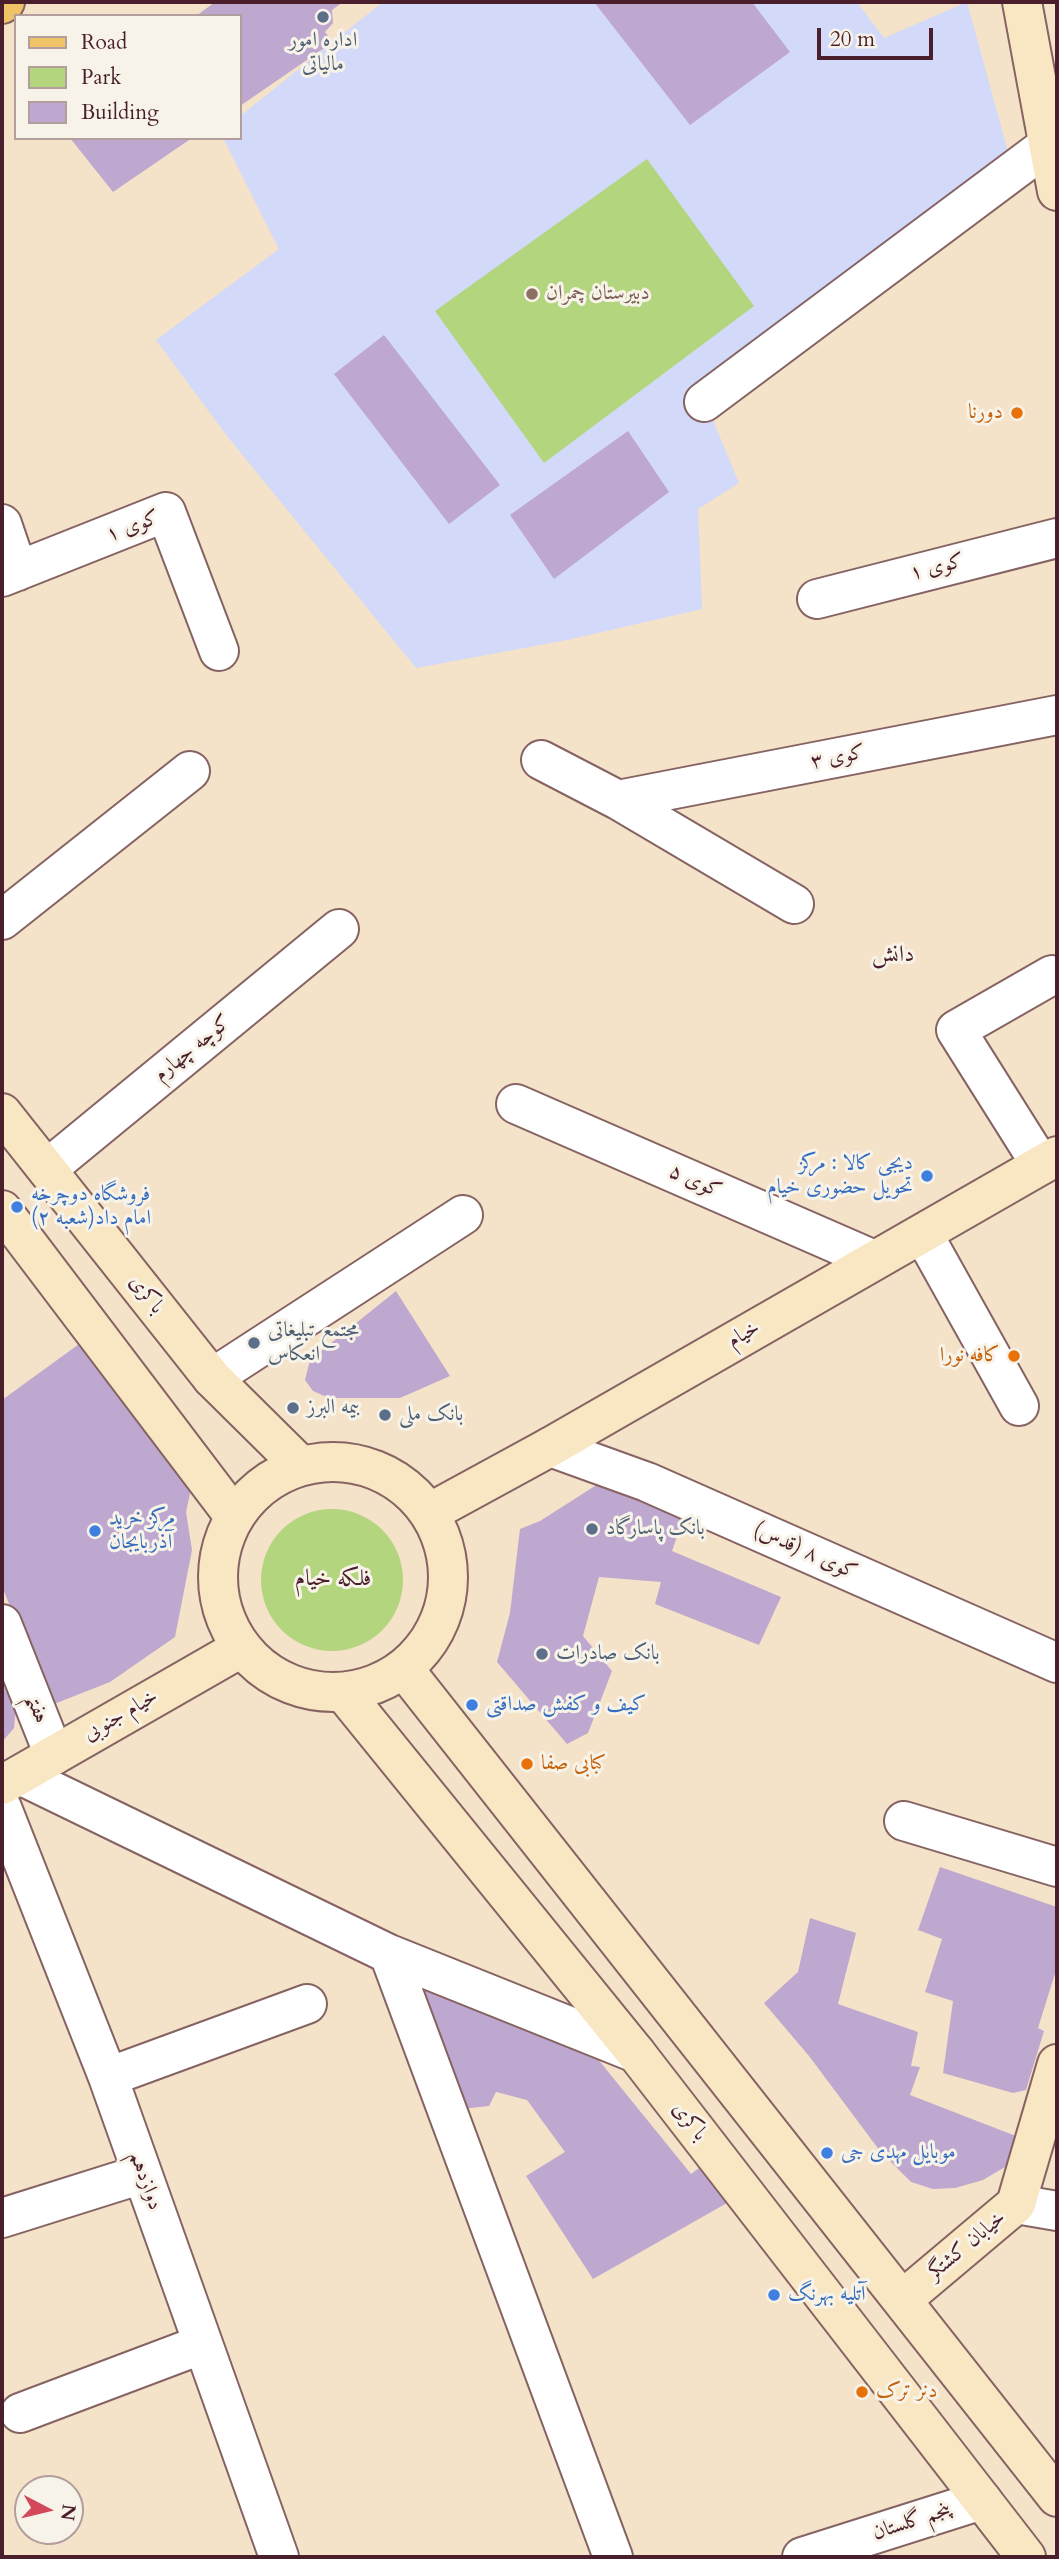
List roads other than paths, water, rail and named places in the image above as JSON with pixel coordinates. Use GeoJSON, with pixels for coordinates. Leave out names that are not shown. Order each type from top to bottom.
{"type":"FeatureCollection","features":[{"type":"Feature","properties":{"kind":"main road"},"geometry":{"type":"LineString","coordinates":[[1021,2],[1047,88],[1048,145],[1057,191]]}},
{"type":"Feature","properties":{"kind":"main road","name":"باکری"},"geometry":{"type":"LineString","coordinates":[[2,1113],[212,1378],[301,1466]]}},
{"type":"Feature","properties":{"kind":"main road","name":"خیام"},"geometry":{"type":"LineString","coordinates":[[429,1513],[550,1447],[1049,1160]]}},
{"type":"Feature","properties":{"kind":"main road"},"geometry":{"type":"LineString","coordinates":[[2,1210],[234,1516]]}},
{"type":"Feature","properties":{"kind":"main road"},"geometry":{"type":"LineString","coordinates":[[330,1461],[368,1468],[386,1475],[410,1491],[429,1513],[442,1539],[448,1574],[444,1610],[428,1643],[404,1669],[376,1686],[344,1693],[314,1692],[286,1684],[260,1668],[241,1648],[226,1624],[218,1597],[217,1569],[223,1542],[234,1516],[253,1494],[275,1477],[301,1466],[330,1461]]}},
{"type":"Feature","properties":{"kind":"main road","name":"خیام جنوبی"},"geometry":{"type":"LineString","coordinates":[[11,1780],[241,1648]]}},
{"type":"Feature","properties":{"kind":"main road"},"geometry":{"type":"LineString","coordinates":[[404,1669],[1057,2497]]}},
{"type":"Feature","properties":{"kind":"main road","name":"باکری"},"geometry":{"type":"LineString","coordinates":[[344,1693],[636,2053],[1026,2557]]}},
{"type":"Feature","properties":{"kind":"main road","name":"خیابان کشتگر"},"geometry":{"type":"LineString","coordinates":[[902,2300],[1016,2204],[1056,2075]]}},
{"type":"Feature","properties":{"kind":"street"},"geometry":{"type":"LineString","coordinates":[[705,401],[1048,145]]}},
{"type":"Feature","properties":{"kind":"street","name":"کوی ۱"},"geometry":{"type":"LineString","coordinates":[[10,574],[166,512],[219,651]]}},
{"type":"Feature","properties":{"kind":"street"},"geometry":{"type":"LineString","coordinates":[[2,524],[10,574]]}},
{"type":"Feature","properties":{"kind":"street","name":"کوی ۱"},"geometry":{"type":"LineString","coordinates":[[817,599],[1057,538]]}},
{"type":"Feature","properties":{"kind":"street","name":"کوی ۳"},"geometry":{"type":"LineString","coordinates":[[618,800],[1057,715]]}},
{"type":"Feature","properties":{"kind":"street"},"geometry":{"type":"LineString","coordinates":[[541,760],[618,800],[794,904]]}},
{"type":"Feature","properties":{"kind":"street"},"geometry":{"type":"LineString","coordinates":[[2,920],[190,771]]}},
{"type":"Feature","properties":{"kind":"street","name":"کوچه چهارم"},"geometry":{"type":"LineString","coordinates":[[47,1169],[339,929]]}},
{"type":"Feature","properties":{"kind":"street"},"geometry":{"type":"LineString","coordinates":[[1049,1160],[956,1030],[1052,975]]}},
{"type":"Feature","properties":{"kind":"street","name":"کوی ۵"},"geometry":{"type":"LineString","coordinates":[[516,1104],[874,1260]]}},
{"type":"Feature","properties":{"kind":"street"},"geometry":{"type":"LineString","coordinates":[[212,1378],[463,1215]]}},
{"type":"Feature","properties":{"kind":"street"},"geometry":{"type":"LineString","coordinates":[[923,1234],[1019,1406]]}},
{"type":"Feature","properties":{"kind":"street","name":"کوی ۸ (قدس)"},"geometry":{"type":"LineString","coordinates":[[550,1447],[647,1482],[1057,1663]]}},
{"type":"Feature","properties":{"kind":"street","name":"هفتم"},"geometry":{"type":"LineString","coordinates":[[2,1624],[54,1755]]}},
{"type":"Feature","properties":{"kind":"street"},"geometry":{"type":"LineString","coordinates":[[11,1780],[389,1954],[636,2053]]}},
{"type":"Feature","properties":{"kind":"street","name":"دوازدهم"},"geometry":{"type":"LineString","coordinates":[[2,1808],[108,2077],[279,2557]]}},
{"type":"Feature","properties":{"kind":"street"},"geometry":{"type":"LineString","coordinates":[[904,1821],[1057,1867]]}},
{"type":"Feature","properties":{"kind":"street"},"geometry":{"type":"LineString","coordinates":[[389,1954],[613,2557]]}},
{"type":"Feature","properties":{"kind":"street"},"geometry":{"type":"LineString","coordinates":[[108,2077],[307,2004]]}},
{"type":"Feature","properties":{"kind":"street"},"geometry":{"type":"LineString","coordinates":[[2,2218],[142,2174]]}},
{"type":"Feature","properties":{"kind":"street"},"geometry":{"type":"LineString","coordinates":[[1016,2204],[1057,2211]]}},
{"type":"Feature","properties":{"kind":"street"},"geometry":{"type":"LineString","coordinates":[[20,2413],[203,2344]]}},
{"type":"Feature","properties":{"kind":"street","name":"پنجم گلستان"},"geometry":{"type":"LineString","coordinates":[[802,2557],[982,2500]]}},
{"type":"Feature","properties":{"kind":"place","name":"اداره امور مالیاتی"},"geometry":{"type":"Point","coordinates":[323,17]}},
{"type":"Feature","properties":{"kind":"place","name":"دبیرستان چمران"},"geometry":{"type":"Point","coordinates":[532,294]}},
{"type":"Feature","properties":{"kind":"place","name":"دورنا"},"geometry":{"type":"Point","coordinates":[1017,413]}},
{"type":"Feature","properties":{"kind":"place","name":"دیجی کالا : مرکز تحویل حضوری خیام"},"geometry":{"type":"Point","coordinates":[927,1176]}},
{"type":"Feature","properties":{"kind":"place","name":"فروشگاه دوچرخه امام داد(شعبه ۲)"},"geometry":{"type":"Point","coordinates":[17,1207]}},
{"type":"Feature","properties":{"kind":"place","name":"مجتمع تبلیغاتی انعکاس"},"geometry":{"type":"Point","coordinates":[254,1343]}},
{"type":"Feature","properties":{"kind":"place","name":"کافه نورا"},"geometry":{"type":"Point","coordinates":[1014,1356]}},
{"type":"Feature","properties":{"kind":"place","name":"بیمه البرز"},"geometry":{"type":"Point","coordinates":[293,1408]}},
{"type":"Feature","properties":{"kind":"place","name":"بانک ملی"},"geometry":{"type":"Point","coordinates":[385,1415]}},
{"type":"Feature","properties":{"kind":"place","name":"بانک پاسارگاد"},"geometry":{"type":"Point","coordinates":[592,1529]}},
{"type":"Feature","properties":{"kind":"place","name":"مرکز خرید آذربایجان"},"geometry":{"type":"Point","coordinates":[95,1531]}},
{"type":"Feature","properties":{"kind":"place","name":"بانک صادرات"},"geometry":{"type":"Point","coordinates":[542,1654]}},
{"type":"Feature","properties":{"kind":"place","name":"کیف و کفش صداقتی"},"geometry":{"type":"Point","coordinates":[472,1705]}},
{"type":"Feature","properties":{"kind":"place","name":"کبابی صفا"},"geometry":{"type":"Point","coordinates":[527,1764]}},
{"type":"Feature","properties":{"kind":"place","name":"موبایل مهدی جی"},"geometry":{"type":"Point","coordinates":[827,2153]}},
{"type":"Feature","properties":{"kind":"place","name":"آتلیه بهرنگ"},"geometry":{"type":"Point","coordinates":[774,2295]}},
{"type":"Feature","properties":{"kind":"place","name":"دنر ترک"},"geometry":{"type":"Point","coordinates":[862,2392]}},
{"type":"Feature","properties":{"kind":"district","name":"دانش"},"geometry":{"type":"Point","coordinates":[893,956]}},
{"type":"Feature","properties":{"kind":"district","name":"فلکه خیام"},"geometry":{"type":"Point","coordinates":[333,1580]}}]}
